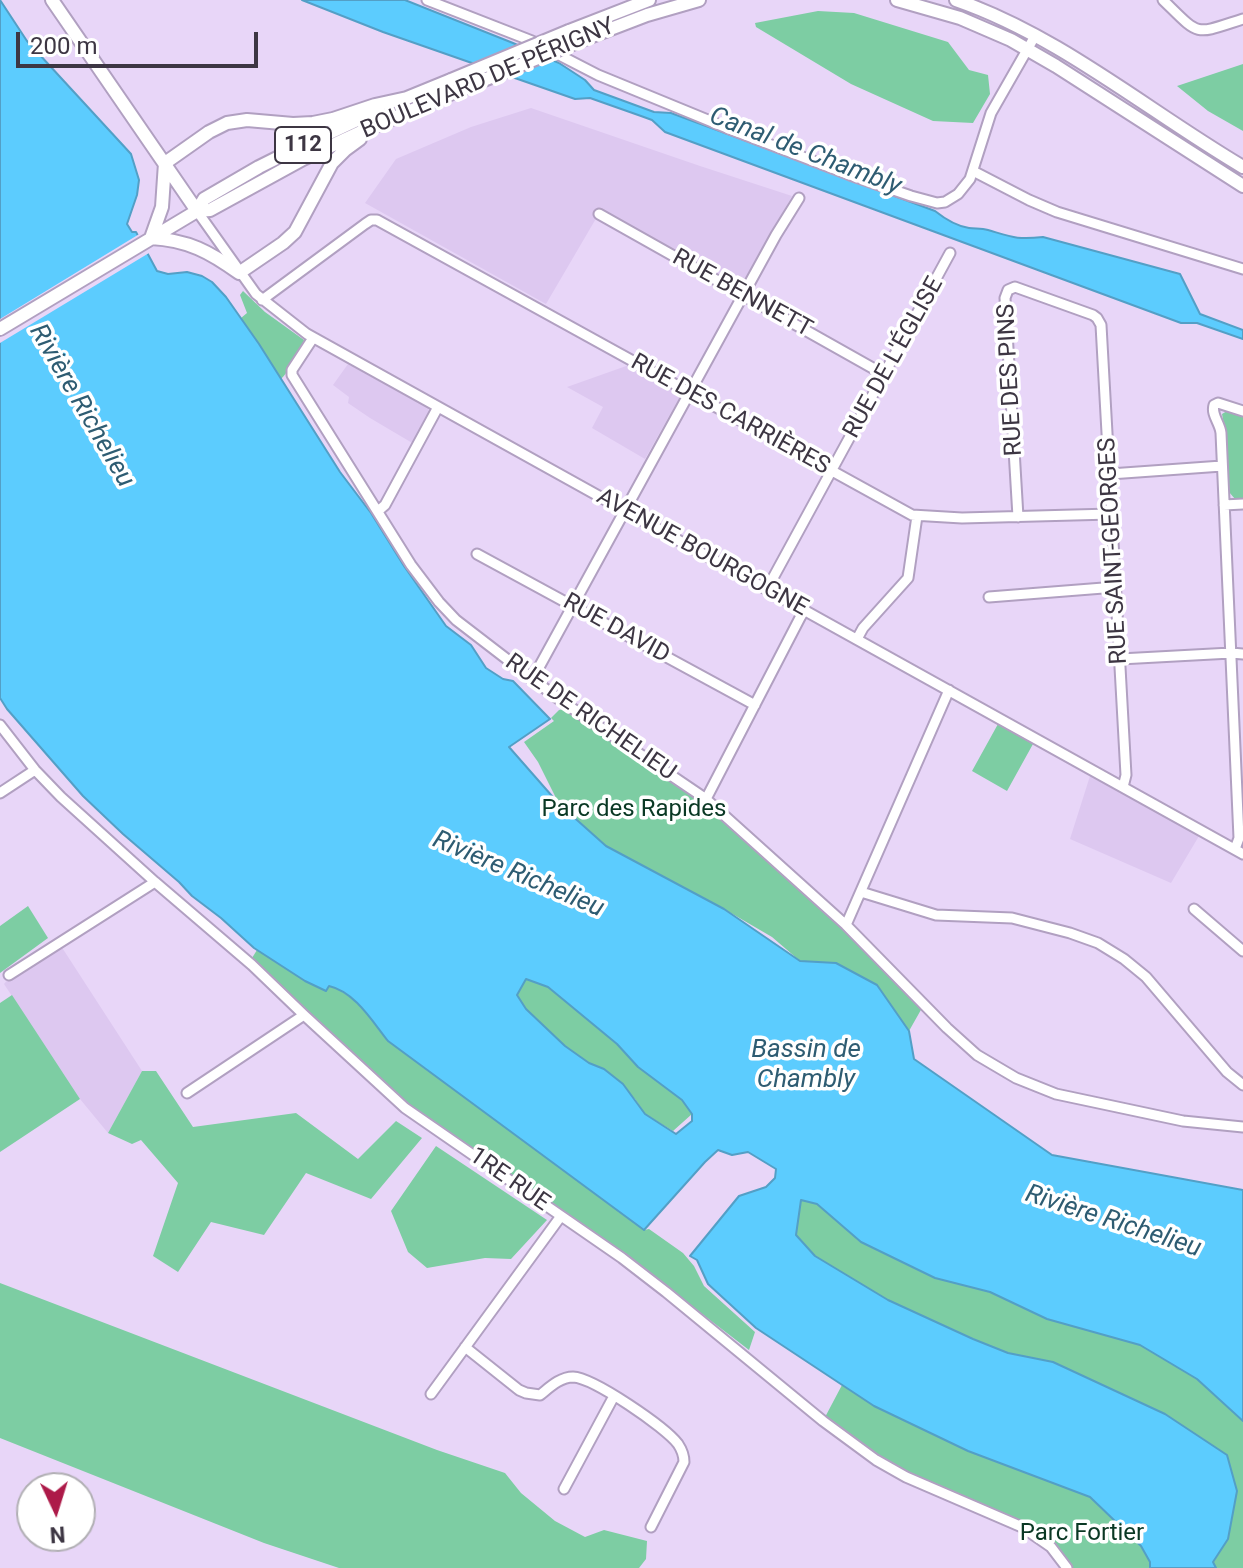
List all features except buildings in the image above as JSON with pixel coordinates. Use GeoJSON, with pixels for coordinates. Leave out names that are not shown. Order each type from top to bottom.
{"type":"FeatureCollection","features":[{"type":"Feature","properties":{"kind":"main road"},"geometry":{"type":"LineString","coordinates":[[52,0],[197,211]]}},
{"type":"Feature","properties":{"kind":"main road","name":"BOULEVARD DE PÉRIGNY"},"geometry":{"type":"LineString","coordinates":[[197,211],[204,199],[318,138],[407,98],[649,0]]}},
{"type":"Feature","properties":{"kind":"main road","name":"BOULEVARD DE PÉRIGNY"},"geometry":{"type":"LineString","coordinates":[[3,327],[197,211],[210,210],[303,159],[385,121],[587,38],[647,15],[699,0]]}},
{"type":"Feature","properties":{"kind":"main road"},"geometry":{"type":"LineString","coordinates":[[897,0],[972,23],[1027,49],[1243,186]]}},
{"type":"Feature","properties":{"kind":"main road"},"geometry":{"type":"LineString","coordinates":[[956,0],[1000,17],[1035,36],[1243,167]]}},
{"type":"Feature","properties":{"kind":"main road"},"geometry":{"type":"LineString","coordinates":[[165,163],[209,132],[232,121],[306,124],[407,98]]}},
{"type":"Feature","properties":{"kind":"main road"},"geometry":{"type":"LineString","coordinates":[[165,163],[162,207],[151,238],[196,247],[239,273],[292,236],[336,159],[385,121]]}},
{"type":"Feature","properties":{"kind":"street"},"geometry":{"type":"LineString","coordinates":[[427,0],[532,41],[598,75],[732,130],[929,202],[945,202],[963,190],[973,171],[991,113],[1035,36]]}},
{"type":"Feature","properties":{"kind":"street"},"geometry":{"type":"LineString","coordinates":[[1163,0],[1199,31],[1243,19]]}},
{"type":"Feature","properties":{"kind":"street"},"geometry":{"type":"LineString","coordinates":[[973,171],[1057,212],[1243,269]]}},
{"type":"Feature","properties":{"kind":"street"},"geometry":{"type":"LineString","coordinates":[[532,680],[799,198]]}},
{"type":"Feature","properties":{"kind":"street","name":"AVENUE BOURGOGNE"},"geometry":{"type":"LineString","coordinates":[[197,211],[239,273],[262,300],[313,338],[1239,852]]}},
{"type":"Feature","properties":{"kind":"street","name":"RUE BENNETT"},"geometry":{"type":"LineString","coordinates":[[599,214],[885,375]]}},
{"type":"Feature","properties":{"kind":"street","name":"RUE DES CARRIÈRES"},"geometry":{"type":"LineString","coordinates":[[262,300],[355,231],[373,220],[381,221],[909,514],[1018,517],[1111,514]]}},
{"type":"Feature","properties":{"kind":"street","name":"RUE DE L'ÉGLISE"},"geometry":{"type":"LineString","coordinates":[[767,589],[950,253]]}},
{"type":"Feature","properties":{"kind":"street","name":"RUE DES PINS"},"geometry":{"type":"LineString","coordinates":[[1018,517],[1006,294],[1010,288],[1019,287],[1096,317]]}},
{"type":"Feature","properties":{"kind":"street","name":"RUE SAINT-GEORGES"},"geometry":{"type":"LineString","coordinates":[[1096,317],[1101,328],[1110,474],[1126,775],[1123,787]]}},
{"type":"Feature","properties":{"kind":"street","name":"RUE DE RICHELIEU"},"geometry":{"type":"LineString","coordinates":[[313,338],[292,370],[292,375],[412,566],[463,627],[532,680],[706,799],[846,925],[961,1041],[985,1061],[1036,1087],[1067,1097],[1183,1121],[1243,1127]]}},
{"type":"Feature","properties":{"kind":"street"},"geometry":{"type":"LineString","coordinates":[[1239,852],[1220,428],[1213,412],[1214,405],[1222,403],[1243,411]]}},
{"type":"Feature","properties":{"kind":"street"},"geometry":{"type":"LineString","coordinates":[[378,511],[385,505],[438,407]]}},
{"type":"Feature","properties":{"kind":"street"},"geometry":{"type":"LineString","coordinates":[[1110,474],[1222,466]]}},
{"type":"Feature","properties":{"kind":"street"},"geometry":{"type":"LineString","coordinates":[[1224,505],[1243,504]]}},
{"type":"Feature","properties":{"kind":"street"},"geometry":{"type":"LineString","coordinates":[[857,639],[863,628],[908,578],[917,516]]}},
{"type":"Feature","properties":{"kind":"street","name":"RUE DAVID"},"geometry":{"type":"LineString","coordinates":[[477,554],[755,705]]}},
{"type":"Feature","properties":{"kind":"street"},"geometry":{"type":"LineString","coordinates":[[989,597],[1116,587]]}},
{"type":"Feature","properties":{"kind":"street"},"geometry":{"type":"LineString","coordinates":[[706,799],[804,610]]}},
{"type":"Feature","properties":{"kind":"street"},"geometry":{"type":"LineString","coordinates":[[1120,659],[1243,654]]}},
{"type":"Feature","properties":{"kind":"street"},"geometry":{"type":"LineString","coordinates":[[846,925],[949,690]]}},
{"type":"Feature","properties":{"kind":"street","name":"1RE RUE"},"geometry":{"type":"LineString","coordinates":[[0,725],[61,797],[252,965],[405,1108],[666,1292],[823,1421],[876,1460],[906,1477],[1022,1527],[1051,1547],[1067,1568]]}},
{"type":"Feature","properties":{"kind":"street"},"geometry":{"type":"LineString","coordinates":[[0,793],[35,770]]}},
{"type":"Feature","properties":{"kind":"street"},"geometry":{"type":"LineString","coordinates":[[9,975],[155,882]]}},
{"type":"Feature","properties":{"kind":"street"},"geometry":{"type":"LineString","coordinates":[[861,892],[940,916],[1016,919],[1076,935],[1103,946],[1146,977],[1227,1072],[1243,1085]]}},
{"type":"Feature","properties":{"kind":"street"},"geometry":{"type":"LineString","coordinates":[[1194,909],[1243,951]]}},
{"type":"Feature","properties":{"kind":"street"},"geometry":{"type":"LineString","coordinates":[[187,1093],[304,1015]]}},
{"type":"Feature","properties":{"kind":"street"},"geometry":{"type":"LineString","coordinates":[[431,1394],[561,1216]]}},
{"type":"Feature","properties":{"kind":"street"},"geometry":{"type":"LineString","coordinates":[[465,1347],[526,1393],[540,1395],[562,1379],[582,1379],[640,1413],[677,1443],[684,1462],[651,1527]]}},
{"type":"Feature","properties":{"kind":"street"},"geometry":{"type":"LineString","coordinates":[[564,1489],[614,1396]]}},
{"type":"Feature","properties":{"kind":"shaded area"},"geometry":{"type":"Polygon","coordinates":[[[531,108],[792,196],[744,284],[739,285],[601,210],[546,304],[365,203],[396,159],[471,127],[531,108]]]}},
{"type":"Feature","properties":{"kind":"shaded area"},"geometry":{"type":"Polygon","coordinates":[[[348,364],[428,408],[430,414],[414,444],[348,403],[349,397],[333,385],[348,364]]]}},
{"type":"Feature","properties":{"kind":"shaded area"},"geometry":{"type":"Polygon","coordinates":[[[629,365],[681,395],[645,459],[592,428],[603,407],[567,387],[629,365]]]}},
{"type":"Feature","properties":{"kind":"shaded area"},"geometry":{"type":"Polygon","coordinates":[[[1090,776],[1199,836],[1171,883],[1070,839],[1090,776]]]}},
{"type":"Feature","properties":{"kind":"shaded area"},"geometry":{"type":"Polygon","coordinates":[[[61,946],[142,1071],[108,1133],[80,1099],[4,984],[61,946]]]}},
{"type":"Feature","properties":{"kind":"green space"},"geometry":{"type":"Polygon","coordinates":[[[818,11],[854,13],[948,42],[969,70],[988,75],[990,94],[973,123],[933,121],[851,84],[756,27],[755,23],[818,11]]]}},
{"type":"Feature","properties":{"kind":"green space"},"geometry":{"type":"Polygon","coordinates":[[[1243,64],[1243,131],[1208,111],[1177,86],[1243,64]]]}},
{"type":"Feature","properties":{"kind":"green space"},"geometry":{"type":"Polygon","coordinates":[[[243,291],[265,312],[304,340],[281,379],[241,318],[247,313],[240,295],[243,291]]]}},
{"type":"Feature","properties":{"kind":"green space"},"geometry":{"type":"Polygon","coordinates":[[[1227,411],[1243,417],[1243,500],[1235,499],[1229,492],[1222,414],[1227,411]]]}},
{"type":"Feature","properties":{"kind":"green space","name":"Parc des Rapides"},"geometry":{"type":"Polygon","coordinates":[[[563,709],[711,809],[848,933],[922,1008],[909,1031],[877,985],[836,963],[800,961],[772,937],[605,846],[559,804],[524,742],[554,721],[551,718],[563,709]]]}},
{"type":"Feature","properties":{"kind":"green space"},"geometry":{"type":"Polygon","coordinates":[[[998,724],[1033,744],[1007,791],[972,771],[998,724]]]}},
{"type":"Feature","properties":{"kind":"green space"},"geometry":{"type":"Polygon","coordinates":[[[28,906],[48,938],[0,973],[0,926],[28,906]]]}},
{"type":"Feature","properties":{"kind":"green space"},"geometry":{"type":"Polygon","coordinates":[[[257,950],[315,986],[335,987],[359,1003],[388,1041],[644,1230],[649,1229],[683,1253],[704,1286],[755,1332],[749,1350],[628,1257],[561,1216],[405,1108],[304,1015],[303,1006],[252,958],[257,950]]]}},
{"type":"Feature","properties":{"kind":"green space"},"geometry":{"type":"Polygon","coordinates":[[[526,979],[548,986],[617,1044],[638,1067],[682,1100],[692,1114],[673,1131],[645,1114],[635,1099],[604,1069],[589,1063],[565,1046],[526,1009],[517,995],[526,979]]]}},
{"type":"Feature","properties":{"kind":"green space"},"geometry":{"type":"Polygon","coordinates":[[[12,995],[80,1099],[0,1152],[0,1003],[12,995]]]}},
{"type":"Feature","properties":{"kind":"green space"},"geometry":{"type":"Polygon","coordinates":[[[142,1071],[156,1071],[193,1127],[296,1113],[358,1159],[396,1121],[422,1138],[371,1199],[306,1173],[264,1235],[211,1222],[178,1272],[153,1256],[178,1183],[141,1140],[132,1144],[108,1133],[142,1071]]]}},
{"type":"Feature","properties":{"kind":"green space"},"geometry":{"type":"Polygon","coordinates":[[[436,1146],[547,1220],[511,1259],[485,1258],[427,1268],[408,1252],[391,1211],[436,1146]]]}},
{"type":"Feature","properties":{"kind":"green space"},"geometry":{"type":"Polygon","coordinates":[[[801,1199],[817,1204],[861,1242],[935,1278],[990,1292],[1047,1319],[1140,1345],[1197,1379],[1243,1421],[1243,1568],[1216,1568],[1213,1563],[1228,1539],[1237,1491],[1227,1455],[1165,1414],[1053,1362],[1008,1353],[888,1300],[815,1256],[796,1235],[801,1199]]]}},
{"type":"Feature","properties":{"kind":"green space"},"geometry":{"type":"Polygon","coordinates":[[[0,1283],[437,1450],[505,1473],[521,1493],[555,1521],[585,1537],[604,1530],[647,1541],[646,1559],[639,1568],[339,1568],[264,1543],[96,1476],[96,1472],[85,1472],[0,1438],[0,1283]]]}},
{"type":"Feature","properties":{"kind":"green space","name":"Parc Fortier"},"geometry":{"type":"Polygon","coordinates":[[[842,1385],[874,1406],[968,1451],[1090,1497],[1141,1546],[1150,1568],[1066,1568],[1061,1560],[1022,1527],[906,1477],[823,1421],[842,1385]]]}},
{"type":"Feature","properties":{"kind":"water"},"geometry":{"type":"Polygon","coordinates":[[[0,0],[27,41],[131,154],[139,180],[127,224],[132,232],[136,232],[157,271],[202,276],[226,297],[340,472],[446,626],[471,645],[486,668],[503,679],[513,681],[550,719],[509,747],[559,804],[606,846],[724,909],[800,961],[836,963],[877,985],[909,1031],[914,1059],[1052,1155],[1243,1190],[1243,1421],[1197,1379],[1140,1345],[1047,1319],[990,1292],[935,1278],[861,1242],[817,1204],[801,1200],[796,1235],[815,1256],[888,1300],[1008,1353],[1053,1362],[1165,1414],[1227,1455],[1237,1491],[1228,1539],[1213,1562],[1216,1568],[1150,1568],[1141,1546],[1090,1497],[968,1451],[874,1406],[756,1328],[708,1284],[697,1260],[690,1256],[739,1196],[766,1187],[775,1178],[776,1169],[748,1152],[732,1155],[718,1150],[644,1230],[388,1041],[347,994],[329,986],[326,991],[305,981],[254,948],[83,796],[0,698],[0,0]],[[526,979],[517,995],[526,1009],[565,1046],[623,1084],[645,1114],[676,1134],[692,1121],[692,1114],[682,1100],[638,1067],[617,1044],[548,987],[526,979]]]}},
{"type":"Feature","properties":{"kind":"water"},"geometry":{"type":"Polygon","coordinates":[[[302,0],[405,0],[559,63],[585,80],[594,90],[654,112],[671,113],[935,211],[960,226],[1015,237],[1043,237],[1180,274],[1200,314],[1243,330],[1243,339],[1197,323],[1181,323],[665,132],[652,120],[590,98],[575,99],[383,32],[302,0]]]}},
{"type":"Feature","properties":{"kind":"pier"},"geometry":{"type":"Polygon","coordinates":[[[141,233],[154,255],[149,253],[0,343],[0,319],[141,233]]]}},
{"type":"Feature","properties":{"kind":"water label","name":"Canal de Chambly"},"geometry":{"type":"Point","coordinates":[805,152]}},
{"type":"Feature","properties":{"kind":"water label","name":"Rivière Richelieu"},"geometry":{"type":"Point","coordinates":[81,406]}},
{"type":"Feature","properties":{"kind":"water label","name":"Rivière Richelieu"},"geometry":{"type":"Point","coordinates":[518,875]}},
{"type":"Feature","properties":{"kind":"water label","name":"Bassin de Chambly"},"geometry":{"type":"Point","coordinates":[806,1065]}},
{"type":"Feature","properties":{"kind":"water label","name":"Rivière Richelieu"},"geometry":{"type":"Point","coordinates":[1113,1222]}}]}
